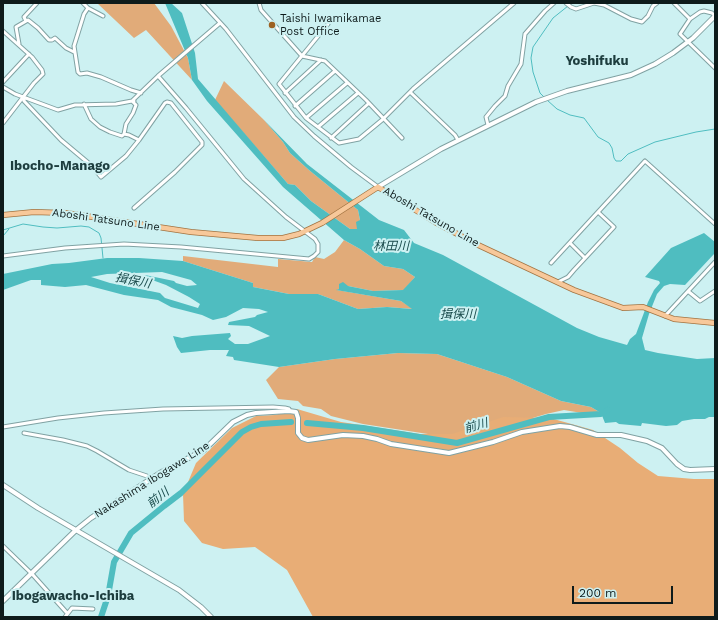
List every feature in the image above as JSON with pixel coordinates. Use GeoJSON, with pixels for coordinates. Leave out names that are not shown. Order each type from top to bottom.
{"type":"FeatureCollection","features":[{"type":"Feature","properties":{"kind":"main road"},"geometry":{"type":"LineString","coordinates":[[377,188],[419,161],[536,102],[567,91],[631,75],[672,53],[688,41],[715,16]]}},
{"type":"Feature","properties":{"kind":"main road","name":"Aboshi Tatsuno Line"},"geometry":{"type":"LineString","coordinates":[[3,215],[34,212],[66,213],[184,231],[258,238],[283,238],[307,231],[331,218],[377,188],[462,237],[558,283],[616,306],[630,308],[642,307],[674,319],[715,322]]}},
{"type":"Feature","properties":{"kind":"main road"},"geometry":{"type":"LineString","coordinates":[[289,411],[293,411],[297,414],[298,434],[302,438],[308,440],[343,435],[363,436],[391,444],[449,452],[498,441],[522,432],[560,426],[570,427],[597,435],[621,434],[647,440],[662,448],[677,464],[684,469],[715,469]]}},
{"type":"Feature","properties":{"kind":"main road","name":"Nakashima Ibogawa Line"},"geometry":{"type":"LineString","coordinates":[[3,601],[76,530],[91,518],[150,479],[204,450],[227,426],[240,418],[256,413],[289,411]]}},
{"type":"Feature","properties":{"kind":"main road"},"geometry":{"type":"LineString","coordinates":[[3,485],[38,508],[179,590],[211,617]]}},
{"type":"Feature","properties":{"kind":"street"},"geometry":{"type":"LineString","coordinates":[[26,21],[24,17],[37,3]]}},
{"type":"Feature","properties":{"kind":"street"},"geometry":{"type":"LineString","coordinates":[[83,3],[88,8],[103,16]]}},
{"type":"Feature","properties":{"kind":"street"},"geometry":{"type":"LineString","coordinates":[[202,3],[220,23],[294,117],[314,136],[377,188]]}},
{"type":"Feature","properties":{"kind":"street"},"geometry":{"type":"LineString","coordinates":[[259,3],[261,10],[302,56],[325,61],[402,138]]}},
{"type":"Feature","properties":{"kind":"street"},"geometry":{"type":"LineString","coordinates":[[328,24],[279,84],[306,118],[339,143],[359,138],[514,3]]}},
{"type":"Feature","properties":{"kind":"street"},"geometry":{"type":"LineString","coordinates":[[488,125],[486,117],[505,96],[512,78],[521,64],[525,34],[554,3]]}},
{"type":"Feature","properties":{"kind":"street"},"geometry":{"type":"LineString","coordinates":[[566,3],[576,9],[594,3],[604,5],[632,19],[642,22],[648,16],[656,3]]}},
{"type":"Feature","properties":{"kind":"street"},"geometry":{"type":"LineString","coordinates":[[674,3],[690,20]]}},
{"type":"Feature","properties":{"kind":"street"},"geometry":{"type":"LineString","coordinates":[[88,8],[84,14],[76,36],[74,52],[78,72],[80,74],[101,77],[141,93]]}},
{"type":"Feature","properties":{"kind":"street"},"geometry":{"type":"LineString","coordinates":[[715,16],[712,13],[704,11],[700,12],[690,20],[680,34],[715,68]]}},
{"type":"Feature","properties":{"kind":"street"},"geometry":{"type":"LineString","coordinates":[[19,44],[16,27],[28,20],[32,22],[49,40],[55,38],[66,48],[74,52]]}},
{"type":"Feature","properties":{"kind":"street"},"geometry":{"type":"LineString","coordinates":[[124,134],[126,124],[136,105],[133,102],[158,76],[220,23]]}},
{"type":"Feature","properties":{"kind":"street"},"geometry":{"type":"LineString","coordinates":[[3,31],[30,54],[42,70],[43,74],[34,83],[3,124]]}},
{"type":"Feature","properties":{"kind":"street"},"geometry":{"type":"LineString","coordinates":[[3,82],[30,54]]}},
{"type":"Feature","properties":{"kind":"street"},"geometry":{"type":"LineString","coordinates":[[285,93],[321,60]]}},
{"type":"Feature","properties":{"kind":"street"},"geometry":{"type":"LineString","coordinates":[[295,106],[335,71]]}},
{"type":"Feature","properties":{"kind":"street"},"geometry":{"type":"LineString","coordinates":[[3,256],[65,248],[124,244],[181,246],[309,259],[318,252],[318,244],[315,239],[307,231],[286,217],[244,179],[158,76]]}},
{"type":"Feature","properties":{"kind":"street"},"geometry":{"type":"LineString","coordinates":[[306,118],[347,82]]}},
{"type":"Feature","properties":{"kind":"street"},"geometry":{"type":"LineString","coordinates":[[3,87],[24,98],[58,110],[75,105],[116,104],[132,101],[141,93]]}},
{"type":"Feature","properties":{"kind":"street"},"geometry":{"type":"LineString","coordinates":[[410,92],[450,130],[458,140]]}},
{"type":"Feature","properties":{"kind":"street"},"geometry":{"type":"LineString","coordinates":[[318,127],[358,93]]}},
{"type":"Feature","properties":{"kind":"street"},"geometry":{"type":"LineString","coordinates":[[24,98],[24,101],[61,140],[92,166],[101,177],[126,156],[165,103],[169,102],[200,139],[202,145],[175,172],[134,208]]}},
{"type":"Feature","properties":{"kind":"street"},"geometry":{"type":"LineString","coordinates":[[84,104],[89,116],[96,124],[110,132],[122,136],[124,134],[129,135],[139,140]]}},
{"type":"Feature","properties":{"kind":"street"},"geometry":{"type":"LineString","coordinates":[[331,138],[368,104]]}},
{"type":"Feature","properties":{"kind":"street"},"geometry":{"type":"LineString","coordinates":[[552,263],[645,161],[715,224]]}},
{"type":"Feature","properties":{"kind":"street"},"geometry":{"type":"LineString","coordinates":[[558,283],[568,277],[614,227],[598,212]]}},
{"type":"Feature","properties":{"kind":"street"},"geometry":{"type":"LineString","coordinates":[[570,243],[585,258]]}},
{"type":"Feature","properties":{"kind":"street"},"geometry":{"type":"LineString","coordinates":[[665,316],[689,292],[715,262]]}},
{"type":"Feature","properties":{"kind":"street"},"geometry":{"type":"LineString","coordinates":[[689,292],[700,301],[715,291]]}},
{"type":"Feature","properties":{"kind":"street"},"geometry":{"type":"LineString","coordinates":[[3,427],[58,418],[163,409],[273,407],[289,408],[289,411]]}},
{"type":"Feature","properties":{"kind":"street"},"geometry":{"type":"LineString","coordinates":[[24,433],[69,441],[86,446],[129,470],[147,476],[150,479]]}},
{"type":"Feature","properties":{"kind":"street"},"geometry":{"type":"LineString","coordinates":[[3,546],[67,613]]}},
{"type":"Feature","properties":{"kind":"street"},"geometry":{"type":"LineString","coordinates":[[65,617],[72,608],[93,609]]}},
{"type":"Feature","properties":{"kind":"shaded area"},"geometry":{"type":"Polygon","coordinates":[[[97,3],[154,3],[171,26],[188,58],[192,80],[146,30],[134,38],[97,3]]]}},
{"type":"Feature","properties":{"kind":"shaded area"},"geometry":{"type":"Polygon","coordinates":[[[224,81],[264,120],[283,142],[290,153],[358,210],[360,220],[357,229],[350,229],[311,201],[295,185],[288,184],[215,100],[224,81]]]}},
{"type":"Feature","properties":{"kind":"shaded area"},"geometry":{"type":"Polygon","coordinates":[[[344,240],[384,266],[403,269],[415,277],[404,290],[373,291],[348,286],[337,290],[401,301],[413,309],[387,307],[358,309],[318,294],[289,294],[253,287],[253,283],[183,261],[183,256],[278,267],[278,259],[312,262],[315,257],[324,259],[335,252],[344,240]]]}},
{"type":"Feature","properties":{"kind":"shaded area"},"geometry":{"type":"Polygon","coordinates":[[[398,353],[437,354],[507,377],[561,401],[591,407],[601,413],[600,416],[564,410],[499,428],[441,436],[363,424],[331,416],[321,409],[303,406],[298,401],[278,399],[266,380],[279,367],[335,359],[398,353]]]}},
{"type":"Feature","properties":{"kind":"shaded area"},"geometry":{"type":"Polygon","coordinates":[[[297,409],[341,422],[420,434],[452,434],[503,417],[550,418],[593,430],[658,476],[715,479],[715,617],[313,617],[287,570],[255,547],[223,549],[202,543],[184,521],[183,494],[196,463],[232,428],[256,416],[275,415],[297,409]]]}},
{"type":"Feature","properties":{"kind":"water","name":"揖保川"},"geometry":{"type":"Polygon","coordinates":[[[165,3],[171,3],[182,13],[195,53],[198,79],[288,184],[295,185],[311,201],[350,229],[357,229],[356,222],[360,220],[358,210],[290,153],[283,142],[264,120],[307,164],[379,220],[404,230],[414,243],[443,255],[577,328],[599,337],[627,345],[630,339],[636,334],[648,302],[654,290],[660,283],[659,281],[645,277],[671,248],[704,233],[715,242],[715,253],[685,285],[670,284],[664,286],[657,294],[642,338],[645,350],[697,359],[715,358],[715,417],[682,421],[677,425],[666,426],[642,423],[641,426],[619,424],[616,422],[605,423],[601,413],[591,407],[561,401],[507,377],[437,354],[398,353],[335,359],[279,367],[234,360],[233,357],[226,356],[229,350],[181,353],[173,336],[182,338],[230,333],[231,336],[228,339],[235,344],[248,344],[270,336],[249,326],[228,325],[229,322],[255,317],[268,312],[259,309],[243,308],[226,317],[213,320],[202,315],[171,307],[158,300],[124,295],[86,285],[65,287],[41,285],[41,280],[31,280],[3,290],[3,274],[52,264],[107,258],[139,258],[183,261],[253,283],[253,287],[289,294],[318,294],[358,309],[387,307],[412,309],[401,301],[336,290],[339,289],[339,284],[343,282],[348,286],[373,291],[403,290],[415,277],[403,269],[384,266],[344,240],[283,187],[207,101],[192,80],[188,58],[165,3]],[[162,272],[107,274],[91,277],[110,283],[160,293],[165,298],[198,308],[200,304],[189,297],[166,285],[144,277],[145,275],[174,281],[187,286],[197,285],[191,280],[162,272]]]}},
{"type":"Feature","properties":{"kind":"waterway"},"geometry":{"type":"LineString","coordinates":[[545,98],[540,93],[533,72],[531,58],[533,47],[553,18],[568,6]]}},
{"type":"Feature","properties":{"kind":"waterway"},"geometry":{"type":"LineString","coordinates":[[547,100],[557,109],[570,115],[584,118],[598,137],[609,143],[616,161],[621,161],[628,154],[655,142],[715,129]]}},
{"type":"Feature","properties":{"kind":"waterway"},"geometry":{"type":"LineString","coordinates":[[3,230],[23,224],[57,228],[81,226],[89,227],[99,233],[103,258]]}},
{"type":"Feature","properties":{"kind":"waterway"},"geometry":{"type":"LineString","coordinates":[[3,236],[9,229]]}},
{"type":"Feature","properties":{"kind":"waterway","name":"前川"},"geometry":{"type":"LineString","coordinates":[[307,423],[363,428],[457,443],[549,417],[601,414],[608,410]]}},
{"type":"Feature","properties":{"kind":"waterway","name":"前川"},"geometry":{"type":"LineString","coordinates":[[101,617],[108,596],[114,562],[131,533],[181,493],[242,432],[261,424],[291,422]]}},
{"type":"Feature","properties":{"kind":"place","name":"Taishi Iwamikamae Post Office"},"geometry":{"type":"Point","coordinates":[272,25]}},
{"type":"Feature","properties":{"kind":"district","name":"Yoshifuku"},"geometry":{"type":"Point","coordinates":[597,61]}},
{"type":"Feature","properties":{"kind":"district","name":"Ibocho-Manago"},"geometry":{"type":"Point","coordinates":[60,166]}},
{"type":"Feature","properties":{"kind":"district","name":"Ibogawacho-Ichiba"},"geometry":{"type":"Point","coordinates":[73,596]}},
{"type":"Feature","properties":{"kind":"water label","name":"林田川"},"geometry":{"type":"Point","coordinates":[391,246]}}]}
